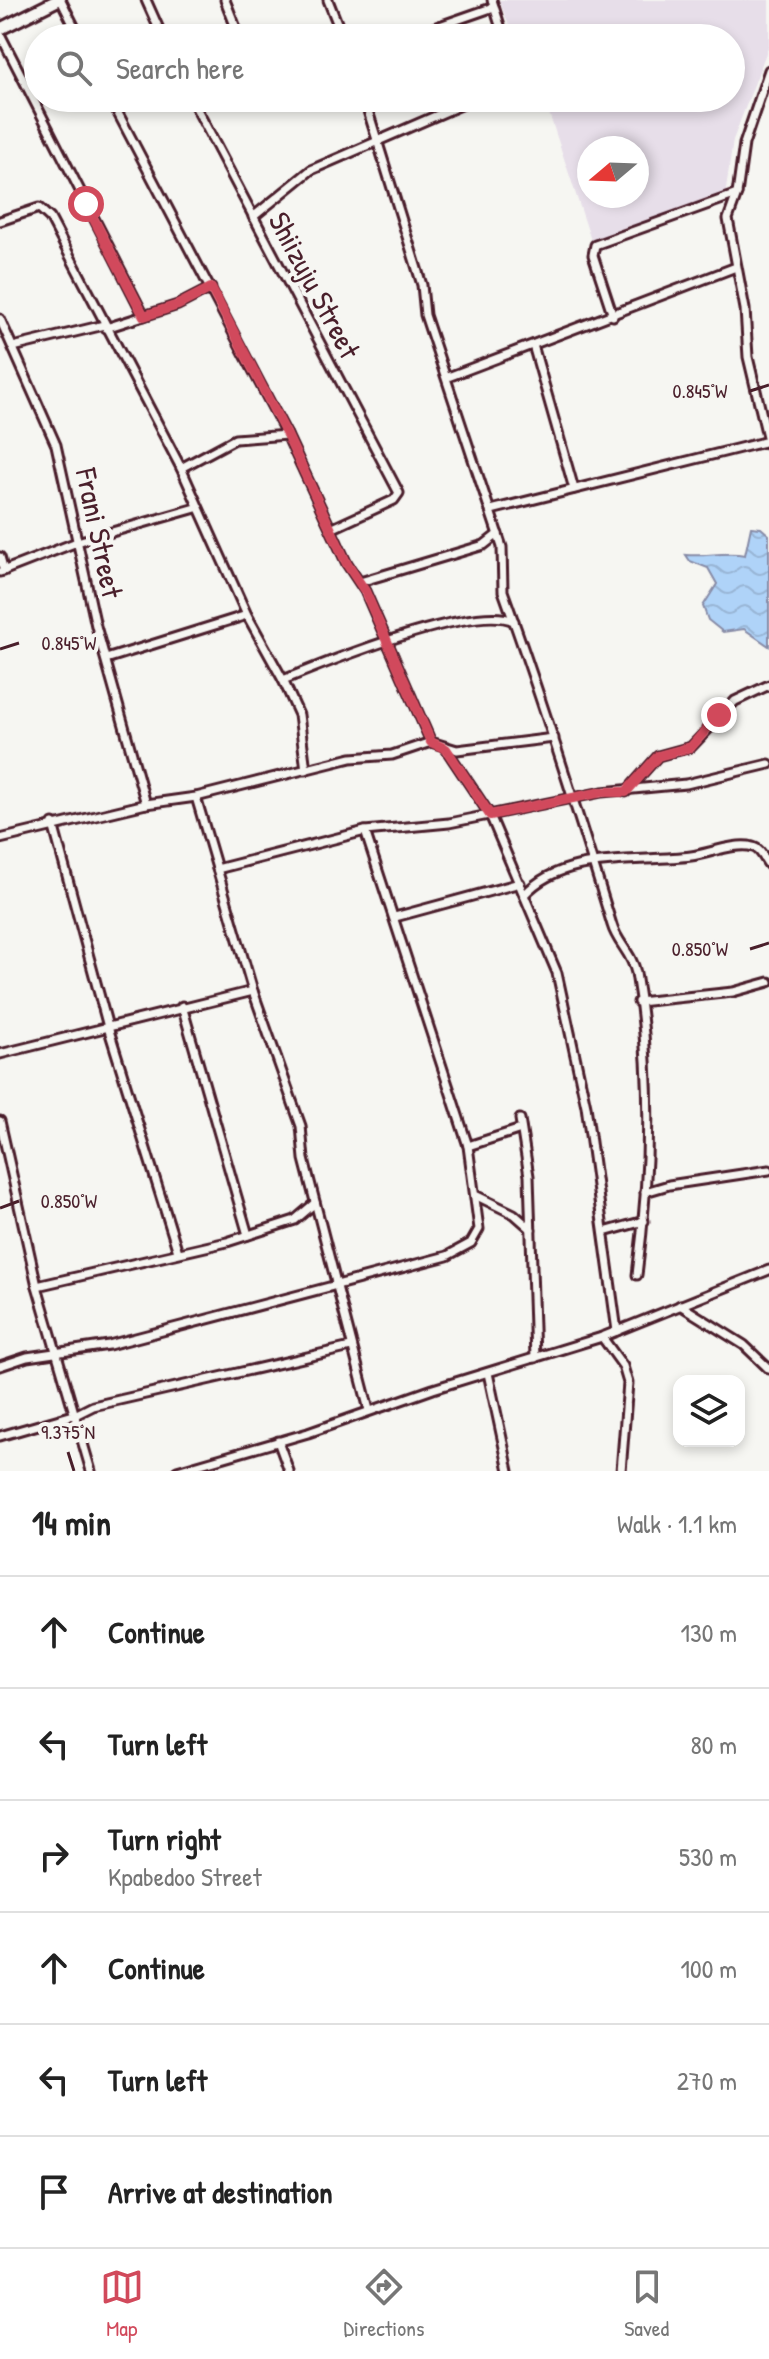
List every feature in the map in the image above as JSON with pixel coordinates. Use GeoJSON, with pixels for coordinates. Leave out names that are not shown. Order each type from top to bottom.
{"type":"FeatureCollection","features":[{"type":"Feature","properties":{"kind":"street"},"geometry":{"type":"LineString","coordinates":[[24,79],[0,32],[60,0],[73,24]]}},
{"type":"Feature","properties":{"kind":"street"},"geometry":{"type":"LineString","coordinates":[[146,0],[157,24]]}},
{"type":"Feature","properties":{"kind":"street"},"geometry":{"type":"LineString","coordinates":[[225,0],[234,24]]}},
{"type":"Feature","properties":{"kind":"street"},"geometry":{"type":"LineString","coordinates":[[328,0],[337,24]]}},
{"type":"Feature","properties":{"kind":"street"},"geometry":{"type":"LineString","coordinates":[[441,24],[493,4],[499,24]]}},
{"type":"Feature","properties":{"kind":"street"},"geometry":{"type":"LineString","coordinates":[[491,510],[768,443],[748,357],[745,309],[728,219],[737,194],[744,144],[769,70]]}},
{"type":"Feature","properties":{"kind":"street"},"geometry":{"type":"LineString","coordinates":[[41,112],[144,316]]}},
{"type":"Feature","properties":{"kind":"street"},"geometry":{"type":"LineString","coordinates":[[117,112],[287,435],[331,529],[360,582],[431,742],[446,749],[554,738]]}},
{"type":"Feature","properties":{"kind":"street","name":"Shiizuju Street"},"geometry":{"type":"LineString","coordinates":[[198,112],[399,493],[394,500],[331,529]]}},
{"type":"Feature","properties":{"kind":"street"},"geometry":{"type":"LineString","coordinates":[[368,112],[422,285],[425,315],[498,534],[503,553],[502,584],[596,863],[615,933],[633,963],[646,1075],[644,1221],[637,1275]]}},
{"type":"Feature","properties":{"kind":"street"},"geometry":{"type":"LineString","coordinates":[[253,217],[311,170],[443,112]]}},
{"type":"Feature","properties":{"kind":"street"},"geometry":{"type":"LineString","coordinates":[[613,316],[593,255],[595,245],[737,194]]}},
{"type":"Feature","properties":{"kind":"street"},"geometry":{"type":"LineString","coordinates":[[0,221],[30,209],[45,210],[181,468],[196,508],[247,615],[283,680],[299,715],[306,770]]}},
{"type":"Feature","properties":{"kind":"street"},"geometry":{"type":"LineString","coordinates":[[448,377],[736,267]]}},
{"type":"Feature","properties":{"kind":"street"},"geometry":{"type":"LineString","coordinates":[[13,347],[144,316],[178,305],[211,288]]}},
{"type":"Feature","properties":{"kind":"street","name":"Frani Street"},"geometry":{"type":"LineString","coordinates":[[0,319],[56,445],[106,659],[146,804]]}},
{"type":"Feature","properties":{"kind":"street"},"geometry":{"type":"LineString","coordinates":[[533,345],[574,489]]}},
{"type":"Feature","properties":{"kind":"street"},"geometry":{"type":"LineString","coordinates":[[181,468],[235,439],[287,435]]}},
{"type":"Feature","properties":{"kind":"street"},"geometry":{"type":"LineString","coordinates":[[0,557],[2,571],[77,542],[196,508]]}},
{"type":"Feature","properties":{"kind":"street"},"geometry":{"type":"LineString","coordinates":[[360,582],[484,545],[498,534]]}},
{"type":"Feature","properties":{"kind":"street"},"geometry":{"type":"LineString","coordinates":[[106,659],[247,615]]}},
{"type":"Feature","properties":{"kind":"street"},"geometry":{"type":"LineString","coordinates":[[283,680],[384,640],[480,618],[495,616],[514,621]]}},
{"type":"Feature","properties":{"kind":"street"},"geometry":{"type":"LineString","coordinates":[[626,792],[658,756],[691,747],[735,701],[769,685]]}},
{"type":"Feature","properties":{"kind":"street"},"geometry":{"type":"LineString","coordinates":[[0,839],[146,804],[196,797],[351,758],[392,755],[431,742]]}},
{"type":"Feature","properties":{"kind":"street"},"geometry":{"type":"LineString","coordinates":[[446,749],[490,815],[549,949],[567,1010],[586,1106],[617,1331]]}},
{"type":"Feature","properties":{"kind":"street"},"geometry":{"type":"LineString","coordinates":[[217,869],[365,831],[490,815],[602,792],[686,784],[769,764]]}},
{"type":"Feature","properties":{"kind":"street"},"geometry":{"type":"LineString","coordinates":[[196,797],[253,991],[301,1126],[315,1203],[369,1410]]}},
{"type":"Feature","properties":{"kind":"street"},"geometry":{"type":"LineString","coordinates":[[53,824],[108,1027],[178,1252]]}},
{"type":"Feature","properties":{"kind":"street"},"geometry":{"type":"LineString","coordinates":[[0,1366],[109,1345],[335,1286],[465,1248],[476,1237],[479,1229],[477,1196],[468,1146],[365,831]]}},
{"type":"Feature","properties":{"kind":"street"},"geometry":{"type":"LineString","coordinates":[[395,917],[519,881],[535,882],[596,863],[689,856],[748,846],[757,849],[769,865]]}},
{"type":"Feature","properties":{"kind":"street"},"geometry":{"type":"LineString","coordinates":[[524,895],[535,882]]}},
{"type":"Feature","properties":{"kind":"street"},"geometry":{"type":"LineString","coordinates":[[638,1002],[733,992],[769,982]]}},
{"type":"Feature","properties":{"kind":"street"},"geometry":{"type":"LineString","coordinates":[[0,1054],[182,1006],[253,991]]}},
{"type":"Feature","properties":{"kind":"street"},"geometry":{"type":"LineString","coordinates":[[182,1006],[248,1235]]}},
{"type":"Feature","properties":{"kind":"street"},"geometry":{"type":"LineString","coordinates":[[520,1119],[529,1176],[535,1358]]}},
{"type":"Feature","properties":{"kind":"street"},"geometry":{"type":"LineString","coordinates":[[0,1121],[37,1286],[77,1414],[91,1471]]}},
{"type":"Feature","properties":{"kind":"street"},"geometry":{"type":"LineString","coordinates":[[468,1146],[521,1129]]}},
{"type":"Feature","properties":{"kind":"street"},"geometry":{"type":"LineString","coordinates":[[645,1192],[669,1185],[769,1170]]}},
{"type":"Feature","properties":{"kind":"street"},"geometry":{"type":"LineString","coordinates":[[477,1196],[514,1214],[531,1229]]}},
{"type":"Feature","properties":{"kind":"street"},"geometry":{"type":"LineString","coordinates":[[37,1286],[248,1235],[299,1218],[315,1203]]}},
{"type":"Feature","properties":{"kind":"street"},"geometry":{"type":"LineString","coordinates":[[299,1218],[320,1223]]}},
{"type":"Feature","properties":{"kind":"street"},"geometry":{"type":"LineString","coordinates":[[604,1232],[644,1221]]}},
{"type":"Feature","properties":{"kind":"street"},"geometry":{"type":"LineString","coordinates":[[177,1471],[602,1337],[768,1273]]}},
{"type":"Feature","properties":{"kind":"street"},"geometry":{"type":"LineString","coordinates":[[680,1305],[744,1345],[769,1369]]}},
{"type":"Feature","properties":{"kind":"street"},"geometry":{"type":"LineString","coordinates":[[602,1337],[623,1366],[628,1383],[621,1471]]}},
{"type":"Feature","properties":{"kind":"street"},"geometry":{"type":"LineString","coordinates":[[0,1436],[77,1414],[93,1406],[351,1347]]}},
{"type":"Feature","properties":{"kind":"street"},"geometry":{"type":"LineString","coordinates":[[488,1373],[509,1471]]}},
{"type":"Feature","properties":{"kind":"street"},"geometry":{"type":"LineString","coordinates":[[278,1441],[289,1471]]}},
{"type":"Feature","properties":{"kind":"shaded area"},"geometry":{"type":"Polygon","coordinates":[[[499,0],[769,0],[769,45],[745,108],[745,24],[508,24],[499,0]]]}},
{"type":"Feature","properties":{"kind":"shaded area"},"geometry":{"type":"Polygon","coordinates":[[[549,112],[744,112],[733,140],[725,197],[591,240],[580,208],[649,208],[649,136],[577,136],[577,198],[549,112]]]}},
{"type":"Feature","properties":{"kind":"water"},"geometry":{"type":"Polygon","coordinates":[[[751,527],[761,528],[769,535],[769,646],[744,629],[723,632],[708,620],[703,606],[717,584],[708,568],[690,561],[686,555],[745,555],[751,527]]]}},
{"type":"Feature","properties":{"kind":"route"},"geometry":{"type":"LineString","coordinates":[[86,204],[144,316],[190,300],[211,288],[287,435],[347,564],[365,591],[431,742],[446,749],[490,815],[602,792],[626,792],[658,756],[691,747],[719,715]]}}]}
